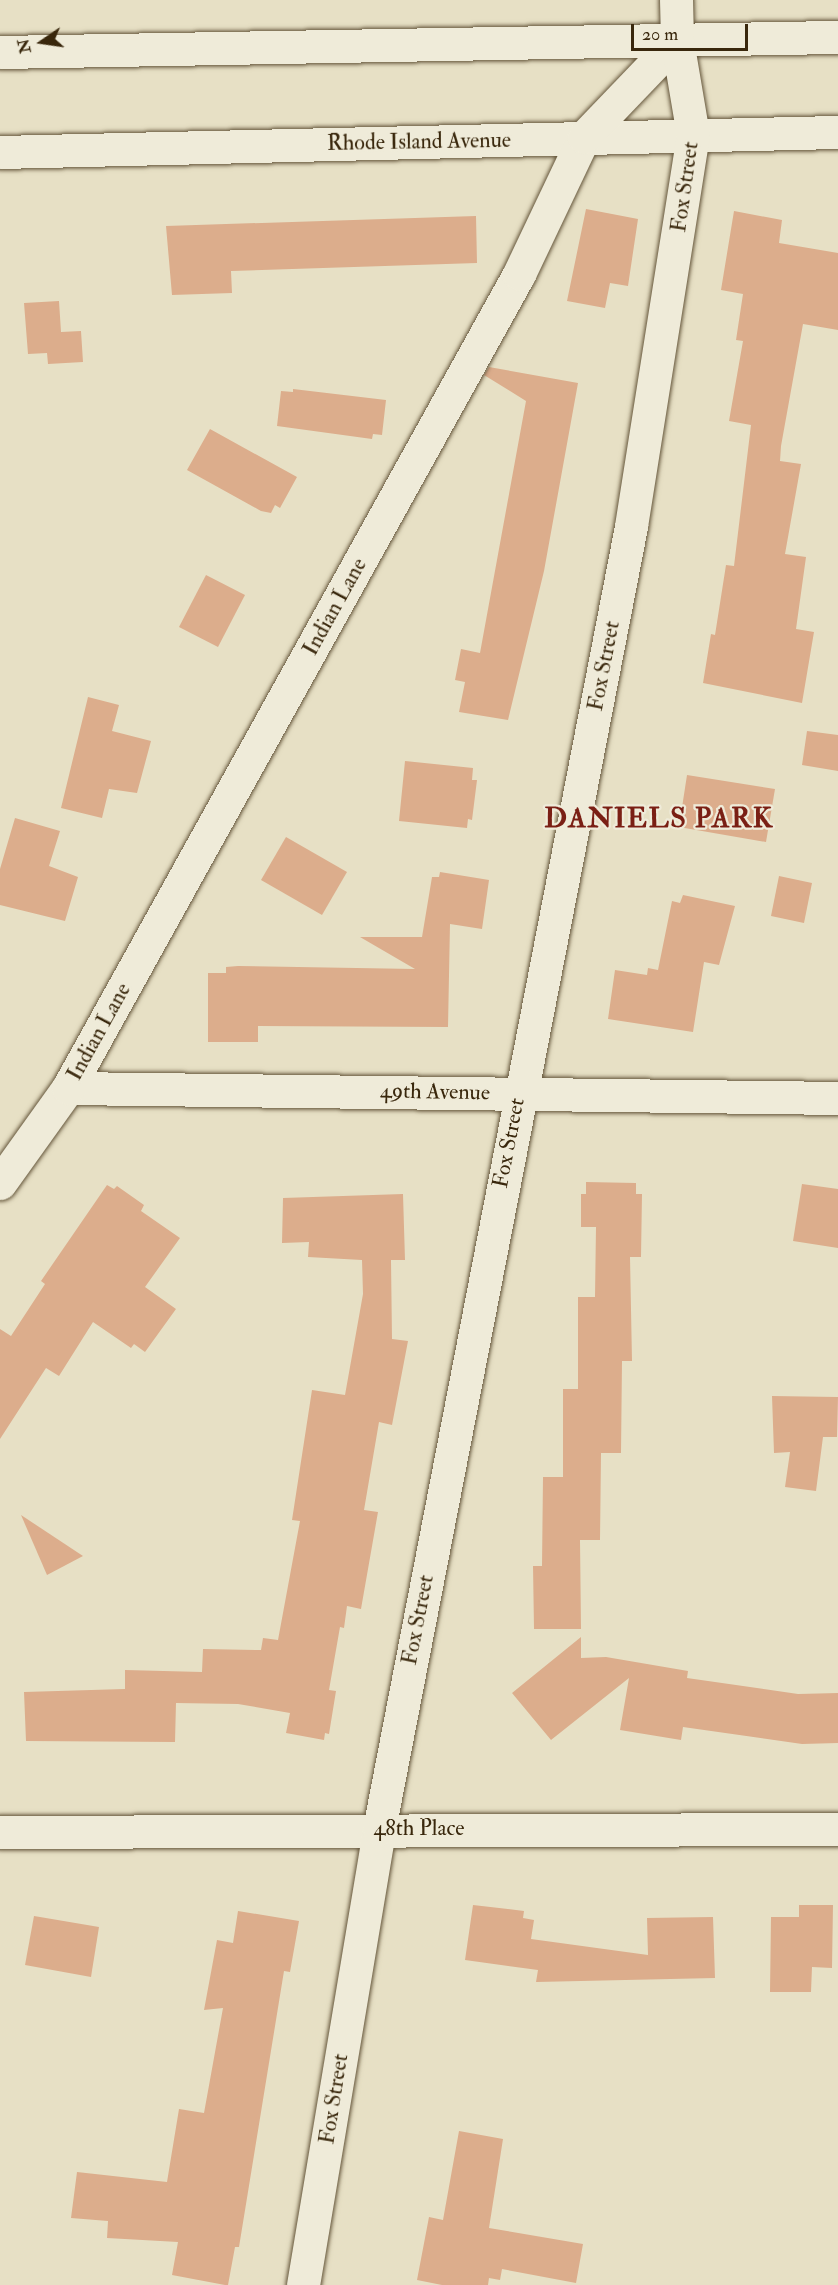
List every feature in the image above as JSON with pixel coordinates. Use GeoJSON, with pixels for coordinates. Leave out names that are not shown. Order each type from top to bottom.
{"type":"FeatureCollection","features":[{"type":"Feature","properties":{"kind":"street","name":"Fox Street"},"geometry":{"type":"LineString","coordinates":[[303,2285],[379,1829],[519,1092],[631,526],[693,135],[677,40],[676,0]]}},
{"type":"Feature","properties":{"kind":"street"},"geometry":{"type":"LineString","coordinates":[[0,52],[838,37]]}},
{"type":"Feature","properties":{"kind":"street","name":"Indian Lane"},"geometry":{"type":"LineString","coordinates":[[0,1183],[68,1088],[519,274],[584,137],[677,40]]}},
{"type":"Feature","properties":{"kind":"street","name":"Rhode Island Avenue"},"geometry":{"type":"LineString","coordinates":[[0,152],[838,132]]}},
{"type":"Feature","properties":{"kind":"street","name":"49th Avenue"},"geometry":{"type":"LineString","coordinates":[[68,1088],[519,1092],[838,1098]]}},
{"type":"Feature","properties":{"kind":"street","name":"48th Place"},"geometry":{"type":"LineString","coordinates":[[0,1832],[838,1829]]}},
{"type":"Feature","properties":{"kind":"building"},"geometry":{"type":"Polygon","coordinates":[[[586,209],[638,219],[628,286],[610,283],[605,308],[567,301],[586,209]]]}},
{"type":"Feature","properties":{"kind":"building"},"geometry":{"type":"Polygon","coordinates":[[[734,211],[782,220],[779,243],[838,253],[838,330],[803,324],[781,446],[780,461],[801,464],[785,554],[806,557],[796,629],[814,632],[802,703],[703,683],[711,634],[715,635],[726,565],[734,566],[751,425],[729,421],[743,341],[736,340],[743,294],[721,290],[734,211]]]}},
{"type":"Feature","properties":{"kind":"building"},"geometry":{"type":"Polygon","coordinates":[[[476,216],[477,263],[231,271],[232,293],[172,295],[166,226],[476,216]]]}},
{"type":"Feature","properties":{"kind":"building"},"geometry":{"type":"Polygon","coordinates":[[[59,301],[61,332],[81,331],[83,362],[48,364],[47,353],[28,354],[24,303],[59,301]]]}},
{"type":"Feature","properties":{"kind":"building"},"geometry":{"type":"Polygon","coordinates":[[[489,367],[578,383],[544,571],[508,720],[459,712],[465,682],[455,680],[461,649],[480,653],[526,401],[484,375],[489,367]]]}},
{"type":"Feature","properties":{"kind":"building"},"geometry":{"type":"Polygon","coordinates":[[[293,389],[386,400],[382,435],[373,434],[372,439],[277,426],[281,391],[293,392],[293,389]]]}},
{"type":"Feature","properties":{"kind":"building"},"geometry":{"type":"Polygon","coordinates":[[[210,429],[297,477],[280,508],[275,505],[271,513],[261,511],[187,470],[210,429]]]}},
{"type":"Feature","properties":{"kind":"building"},"geometry":{"type":"Polygon","coordinates":[[[206,575],[245,595],[218,647],[179,627],[206,575]]]}},
{"type":"Feature","properties":{"kind":"building"},"geometry":{"type":"Polygon","coordinates":[[[88,697],[119,705],[112,731],[151,741],[137,793],[109,789],[102,818],[61,808],[88,697]]]}},
{"type":"Feature","properties":{"kind":"building"},"geometry":{"type":"Polygon","coordinates":[[[807,731],[838,735],[838,771],[802,765],[807,731]]]}},
{"type":"Feature","properties":{"kind":"building"},"geometry":{"type":"Polygon","coordinates":[[[405,761],[473,768],[472,780],[477,780],[472,820],[468,819],[467,828],[399,821],[405,761]]]}},
{"type":"Feature","properties":{"kind":"building"},"geometry":{"type":"Polygon","coordinates":[[[687,775],[775,789],[766,842],[679,827],[687,775]]]}},
{"type":"Feature","properties":{"kind":"building"},"geometry":{"type":"Polygon","coordinates":[[[15,818],[60,831],[49,866],[78,877],[65,921],[0,905],[0,869],[15,818]]]}},
{"type":"Feature","properties":{"kind":"building"},"geometry":{"type":"Polygon","coordinates":[[[286,837],[347,872],[322,915],[261,880],[286,837]]]}},
{"type":"Feature","properties":{"kind":"building"},"geometry":{"type":"Polygon","coordinates":[[[440,872],[489,880],[482,929],[450,924],[448,1027],[258,1026],[258,1042],[208,1042],[208,973],[226,973],[226,967],[238,966],[415,969],[360,937],[422,937],[432,877],[439,877],[440,872]]]}},
{"type":"Feature","properties":{"kind":"building"},"geometry":{"type":"Polygon","coordinates":[[[779,876],[812,883],[804,923],[771,916],[779,876]]]}},
{"type":"Feature","properties":{"kind":"building"},"geometry":{"type":"Polygon","coordinates":[[[683,895],[735,906],[719,965],[704,962],[693,1032],[608,1019],[615,970],[647,975],[648,968],[658,970],[672,901],[680,903],[683,895]]]}},
{"type":"Feature","properties":{"kind":"building"},"geometry":{"type":"Polygon","coordinates":[[[586,1182],[636,1183],[636,1194],[642,1194],[641,1257],[630,1257],[632,1361],[622,1361],[621,1453],[601,1453],[600,1540],[580,1540],[581,1629],[534,1629],[533,1566],[542,1566],[543,1477],[563,1477],[563,1389],[578,1389],[578,1297],[595,1297],[596,1227],[581,1227],[581,1194],[586,1194],[586,1182]]]}},
{"type":"Feature","properties":{"kind":"building"},"geometry":{"type":"Polygon","coordinates":[[[802,1184],[838,1189],[838,1248],[793,1241],[802,1184]]]}},
{"type":"Feature","properties":{"kind":"building"},"geometry":{"type":"Polygon","coordinates":[[[107,1185],[114,1189],[117,1186],[144,1205],[141,1211],[180,1238],[145,1287],[176,1309],[145,1352],[134,1344],[131,1348],[93,1322],[59,1376],[46,1368],[0,1439],[0,1329],[11,1336],[45,1284],[41,1281],[107,1185]]]}},
{"type":"Feature","properties":{"kind":"building"},"geometry":{"type":"Polygon","coordinates":[[[403,1194],[405,1260],[391,1260],[392,1339],[408,1341],[392,1425],[379,1422],[364,1510],[378,1512],[361,1609],[347,1606],[344,1628],[340,1627],[329,1690],[336,1691],[329,1734],[325,1733],[324,1740],[286,1733],[290,1713],[238,1704],[176,1703],[175,1742],[26,1741],[24,1692],[125,1689],[125,1670],[202,1672],[203,1649],[261,1650],[263,1638],[278,1640],[300,1521],[292,1520],[312,1390],[345,1395],[363,1294],[362,1260],[308,1257],[309,1242],[282,1243],[283,1198],[403,1194]]]}},
{"type":"Feature","properties":{"kind":"building"},"geometry":{"type":"Polygon","coordinates":[[[772,1396],[838,1397],[837,1437],[823,1437],[816,1491],[785,1487],[790,1452],[774,1453],[772,1396]]]}},
{"type":"Feature","properties":{"kind":"building"},"geometry":{"type":"Polygon","coordinates":[[[21,1515],[83,1556],[47,1575],[21,1515]]]}},
{"type":"Feature","properties":{"kind":"building"},"geometry":{"type":"Polygon","coordinates":[[[581,1637],[581,1658],[606,1657],[688,1671],[687,1678],[798,1694],[838,1693],[838,1743],[802,1744],[683,1727],[681,1740],[620,1730],[629,1678],[551,1740],[512,1693],[581,1637]]]}},
{"type":"Feature","properties":{"kind":"building"},"geometry":{"type":"Polygon","coordinates":[[[473,1905],[524,1911],[523,1918],[534,1920],[531,1939],[648,1955],[647,1918],[713,1917],[715,1978],[536,1982],[538,1970],[465,1960],[473,1905]]]}},
{"type":"Feature","properties":{"kind":"building"},"geometry":{"type":"Polygon","coordinates":[[[799,1905],[833,1905],[832,1968],[812,1967],[811,1992],[770,1992],[771,1917],[799,1917],[799,1905]]]}},
{"type":"Feature","properties":{"kind":"building"},"geometry":{"type":"Polygon","coordinates":[[[238,1911],[299,1921],[290,1972],[284,1971],[239,2247],[235,2247],[228,2285],[225,2285],[172,2275],[178,2242],[107,2238],[108,2221],[71,2218],[77,2172],[167,2182],[179,2109],[204,2113],[223,2008],[204,2010],[217,1940],[233,1943],[238,1911]]]}},
{"type":"Feature","properties":{"kind":"building"},"geometry":{"type":"Polygon","coordinates":[[[34,1916],[99,1927],[91,1977],[25,1965],[34,1916]]]}},
{"type":"Feature","properties":{"kind":"building"},"geometry":{"type":"Polygon","coordinates":[[[459,2131],[503,2139],[489,2228],[583,2244],[576,2283],[502,2269],[500,2280],[489,2278],[488,2285],[442,2285],[417,2280],[429,2217],[443,2220],[459,2131]]]}},
{"type":"Feature","properties":{"kind":"district","name":"DANIELS PARK"},"geometry":{"type":"Point","coordinates":[659,819]}}]}
